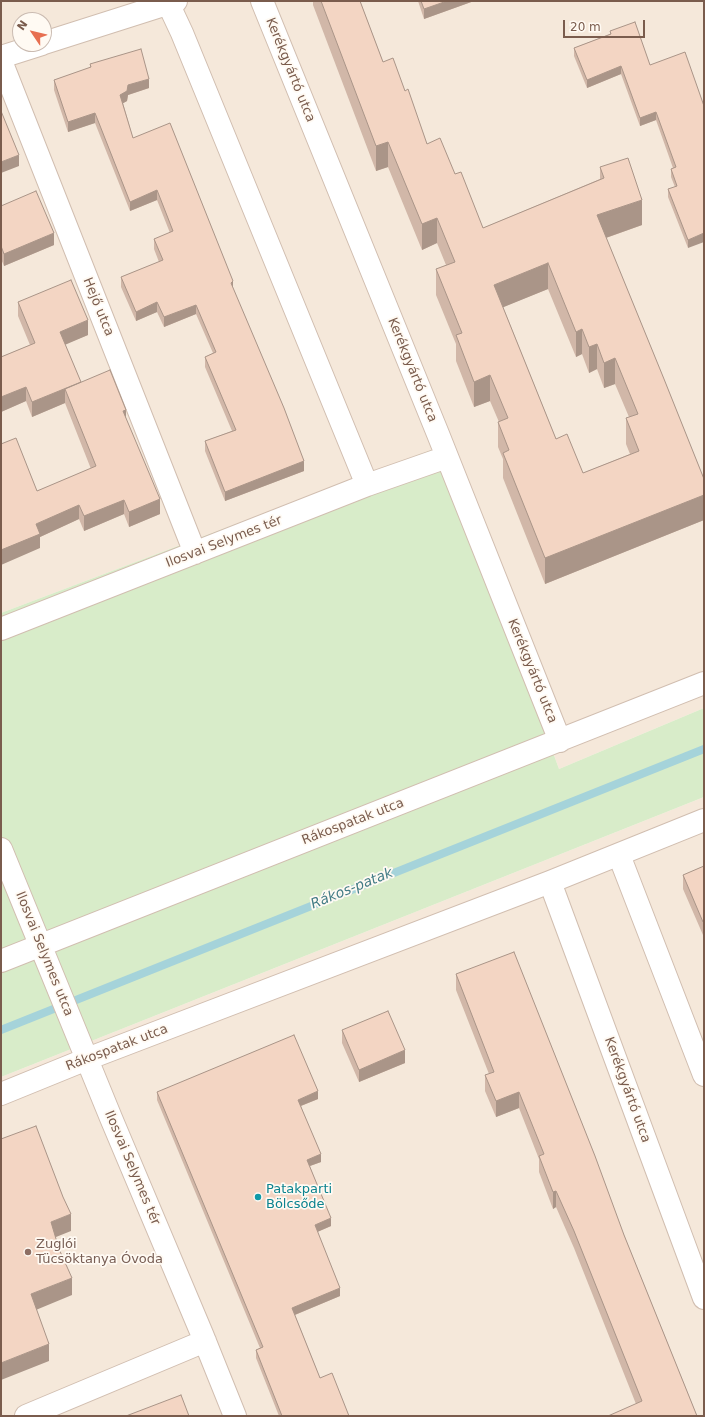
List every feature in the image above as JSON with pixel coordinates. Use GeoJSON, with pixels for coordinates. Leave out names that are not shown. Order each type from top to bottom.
{"type":"FeatureCollection","features":[{"type":"Feature","properties":{"kind":"street","name":"Kerékgyártó utca"},"geometry":{"type":"LineString","coordinates":[[262,1],[447,457],[560,741]]}},
{"type":"Feature","properties":{"kind":"street"},"geometry":{"type":"LineString","coordinates":[[52,41],[171,2],[182,33],[367,485]]}},
{"type":"Feature","properties":{"kind":"street"},"geometry":{"type":"LineString","coordinates":[[1,57],[17,52]]}},
{"type":"Feature","properties":{"kind":"street","name":"Hejő utca"},"geometry":{"type":"LineString","coordinates":[[1,61],[195,553]]}},
{"type":"Feature","properties":{"kind":"street","name":"Ilosvai Selymes tér"},"geometry":{"type":"LineString","coordinates":[[1,630],[367,485],[447,457]]}},
{"type":"Feature","properties":{"kind":"street","name":"Rákospatak utca"},"geometry":{"type":"LineString","coordinates":[[1,960],[44,954],[704,683]]}},
{"type":"Feature","properties":{"kind":"street","name":"Rákospatak utca"},"geometry":{"type":"LineString","coordinates":[[1,1094],[87,1059],[550,882],[704,820]]}},
{"type":"Feature","properties":{"kind":"street","name":"Ilosvai Selymes utca"},"geometry":{"type":"LineString","coordinates":[[1,849],[87,1059]]}},
{"type":"Feature","properties":{"kind":"street"},"geometry":{"type":"LineString","coordinates":[[619,855],[704,1075]]}},
{"type":"Feature","properties":{"kind":"street","name":"Kerékgyártó utca"},"geometry":{"type":"LineString","coordinates":[[550,882],[704,1298]]}},
{"type":"Feature","properties":{"kind":"street","name":"Ilosvai Selymes tér"},"geometry":{"type":"LineString","coordinates":[[87,1059],[205,1341]]}},
{"type":"Feature","properties":{"kind":"street"},"geometry":{"type":"LineString","coordinates":[[26,1416],[205,1341],[235,1416]]}},
{"type":"Feature","properties":{"kind":"shaded area"},"geometry":{"type":"Polygon","coordinates":[[[1,1],[704,1],[704,708],[559,769],[442,446],[1,613],[1,1]]]}},
{"type":"Feature","properties":{"kind":"shaded area"},"geometry":{"type":"Polygon","coordinates":[[[704,797],[704,1416],[1,1416],[1,1077],[704,797]]]}},
{"type":"Feature","properties":{"kind":"green space"},"geometry":{"type":"Polygon","coordinates":[[[442,446],[559,769],[704,708],[704,797],[1,1077],[1,613],[442,446]]]}},
{"type":"Feature","properties":{"kind":"building"},"geometry":{"type":"Polygon","coordinates":[[[321,1],[360,1],[383,62],[393,58],[405,91],[408,89],[427,144],[440,138],[455,174],[461,172],[483,228],[604,178],[600,167],[628,158],[642,200],[597,215],[704,479],[704,495],[545,558],[503,453],[509,450],[498,422],[508,418],[490,375],[474,382],[456,335],[462,333],[436,269],[455,262],[437,218],[422,224],[388,142],[376,146],[321,1]],[[548,263],[494,285],[556,439],[567,434],[583,473],[639,451],[626,418],[638,414],[615,358],[604,363],[597,344],[589,347],[582,329],[576,332],[548,263]]]}},
{"type":"Feature","properties":{"kind":"building"},"geometry":{"type":"Polygon","coordinates":[[[421,1],[447,1],[424,9],[421,1]]]}},
{"type":"Feature","properties":{"kind":"building"},"geometry":{"type":"Polygon","coordinates":[[[635,22],[650,65],[685,52],[704,106],[704,233],[688,240],[668,189],[677,186],[671,169],[676,167],[656,112],[640,118],[621,66],[587,80],[574,48],[611,34],[610,31],[635,22]]]}},
{"type":"Feature","properties":{"kind":"building"},"geometry":{"type":"Polygon","coordinates":[[[141,49],[149,79],[128,85],[127,91],[120,95],[133,138],[170,123],[233,281],[231,283],[284,408],[304,461],[225,492],[205,441],[236,430],[205,357],[216,352],[196,305],[164,317],[157,302],[136,312],[121,277],[163,260],[154,239],[173,231],[157,190],[130,202],[95,113],[68,122],[54,80],[91,67],[90,64],[141,49]]]}},
{"type":"Feature","properties":{"kind":"building"},"geometry":{"type":"Polygon","coordinates":[[[1,111],[19,155],[1,162],[1,111]]]}},
{"type":"Feature","properties":{"kind":"building"},"geometry":{"type":"Polygon","coordinates":[[[36,191],[54,233],[4,254],[1,246],[1,206],[36,191]]]}},
{"type":"Feature","properties":{"kind":"building"},"geometry":{"type":"Polygon","coordinates":[[[71,280],[88,320],[60,332],[81,382],[32,402],[26,387],[1,397],[1,357],[35,343],[18,302],[71,280]]]}},
{"type":"Feature","properties":{"kind":"building"},"geometry":{"type":"Polygon","coordinates":[[[110,370],[126,410],[123,411],[160,499],[129,512],[124,500],[84,516],[79,505],[36,524],[40,534],[1,550],[1,444],[16,438],[37,491],[96,466],[65,389],[110,370]]]}},
{"type":"Feature","properties":{"kind":"building"},"geometry":{"type":"Polygon","coordinates":[[[704,866],[704,921],[703,922],[683,875],[704,866]]]}},
{"type":"Feature","properties":{"kind":"building"},"geometry":{"type":"Polygon","coordinates":[[[514,952],[595,1156],[624,1235],[697,1416],[608,1416],[642,1401],[574,1231],[556,1191],[553,1192],[539,1156],[544,1154],[519,1092],[496,1101],[485,1075],[494,1072],[456,974],[514,952]]]}},
{"type":"Feature","properties":{"kind":"building"},"geometry":{"type":"Polygon","coordinates":[[[388,1011],[405,1050],[359,1070],[342,1030],[388,1011]]]}},
{"type":"Feature","properties":{"kind":"building","name":"Patakparti Bölcsőde"},"geometry":{"type":"Polygon","coordinates":[[[294,1035],[318,1091],[298,1100],[321,1154],[307,1160],[331,1218],[315,1225],[340,1288],[292,1308],[320,1378],[332,1373],[349,1416],[282,1416],[256,1350],[263,1347],[157,1092],[294,1035]]]}},
{"type":"Feature","properties":{"kind":"building","name":"Zuglói Tücsöktanya Óvoda"},"geometry":{"type":"Polygon","coordinates":[[[36,1126],[71,1214],[51,1222],[59,1249],[72,1278],[31,1294],[49,1344],[1,1363],[1,1139],[36,1126]]]}},
{"type":"Feature","properties":{"kind":"building"},"geometry":{"type":"Polygon","coordinates":[[[181,1395],[189,1416],[126,1416],[181,1395]]]}},
{"type":"Feature","properties":{"kind":"waterway","name":"Rákos-patak"},"geometry":{"type":"LineString","coordinates":[[1,1030],[704,749]]}},
{"type":"Feature","properties":{"kind":"place","name":"Patakparti Bölcsőde"},"geometry":{"type":"Point","coordinates":[258,1197]}},
{"type":"Feature","properties":{"kind":"place","name":"Zuglói Tücsöktanya Óvoda"},"geometry":{"type":"Point","coordinates":[28,1252]}}]}
